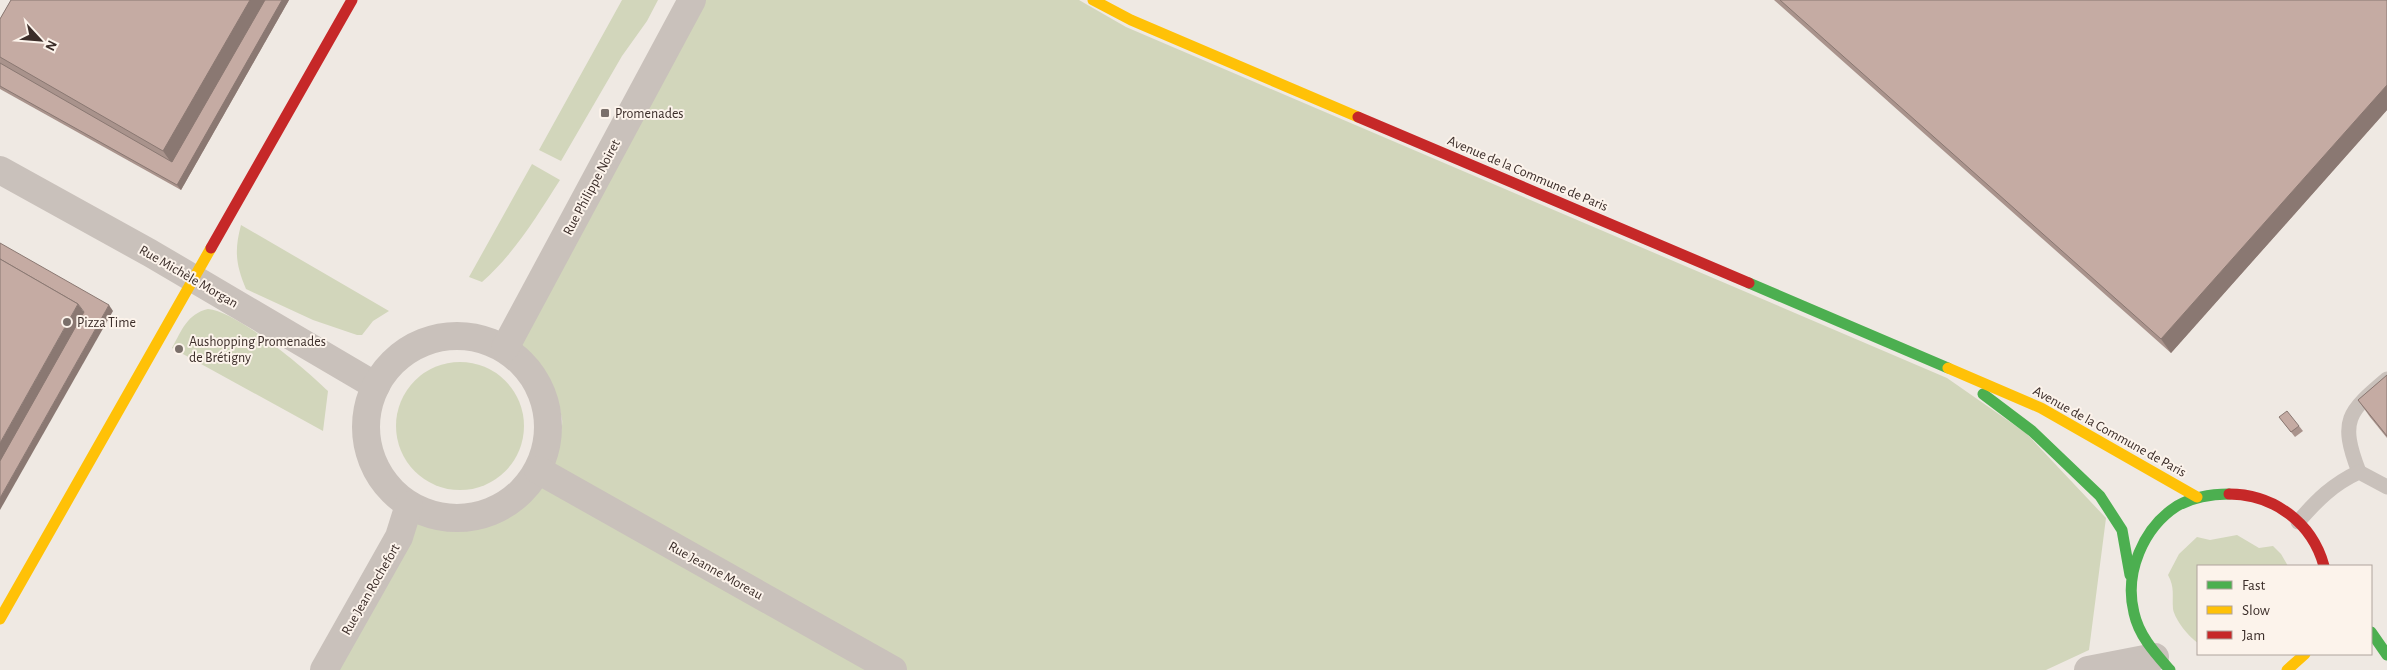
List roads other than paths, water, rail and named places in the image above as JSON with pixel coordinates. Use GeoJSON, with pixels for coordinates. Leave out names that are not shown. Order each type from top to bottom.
{"type":"FeatureCollection","features":[{"type":"Feature","properties":{"kind":"street"},"geometry":{"type":"LineString","coordinates":[[0,619],[352,0]]}},
{"type":"Feature","properties":{"kind":"street","name":"Rue Philippe Noiret"},"geometry":{"type":"LineString","coordinates":[[505,348],[692,0]]}},
{"type":"Feature","properties":{"kind":"street","name":"Avenue de la Commune de Paris"},"geometry":{"type":"LineString","coordinates":[[1093,0],[1131,20],[2042,408],[2197,497]]}},
{"type":"Feature","properties":{"kind":"street","name":"Rue Michèle Morgan"},"geometry":{"type":"LineString","coordinates":[[0,170],[193,279],[376,386]]}},
{"type":"Feature","properties":{"kind":"street"},"geometry":{"type":"LineString","coordinates":[[447,336],[477,337],[505,348],[526,366],[541,389],[544,398],[548,416],[547,444],[538,470],[520,494],[495,510],[466,518],[437,516],[409,505],[388,487],[374,465],[366,438],[367,412],[376,386],[393,361],[418,344],[447,336]]}},
{"type":"Feature","properties":{"kind":"street","name":"Avenue de la Commune de Paris"},"geometry":{"type":"LineString","coordinates":[[1952,371],[2032,431],[2100,496],[2122,530],[2130,578]]}},
{"type":"Feature","properties":{"kind":"street","name":"Rue Jeanne Moreau"},"geometry":{"type":"LineString","coordinates":[[538,470],[893,670]]}},
{"type":"Feature","properties":{"kind":"street"},"geometry":{"type":"LineString","coordinates":[[2163,664],[2139,634],[2131,607],[2130,578],[2138,552],[2152,528],[2172,510],[2197,497],[2228,492],[2258,496],[2286,510],[2308,532],[2324,565]]}},
{"type":"Feature","properties":{"kind":"street","name":"Rue Jean Rochefort"},"geometry":{"type":"LineString","coordinates":[[324,670],[399,537],[409,505]]}},
{"type":"Feature","properties":{"kind":"street"},"geometry":{"type":"LineString","coordinates":[[2372,633],[2387,655]]}},
{"type":"Feature","properties":{"kind":"street"},"geometry":{"type":"LineString","coordinates":[[2287,670],[2303,655]]}},
{"type":"Feature","properties":{"kind":"street"},"geometry":{"type":"LineString","coordinates":[[2088,670],[2163,664]]}},
{"type":"Feature","properties":{"kind":"lane"},"geometry":{"type":"LineString","coordinates":[[2387,379],[2359,403],[2350,416],[2352,453],[2359,472],[2387,487]]}},
{"type":"Feature","properties":{"kind":"lane"},"geometry":{"type":"LineString","coordinates":[[2298,522],[2328,490],[2341,480],[2359,472]]}},
{"type":"Feature","properties":{"kind":"place","name":"Promenades"},"geometry":{"type":"Point","coordinates":[605,113]}},
{"type":"Feature","properties":{"kind":"place","name":"Pizza Time"},"geometry":{"type":"Point","coordinates":[67,322]}},
{"type":"Feature","properties":{"kind":"place","name":"Aushopping Promenades de Brétigny"},"geometry":{"type":"Point","coordinates":[179,349]}}]}
